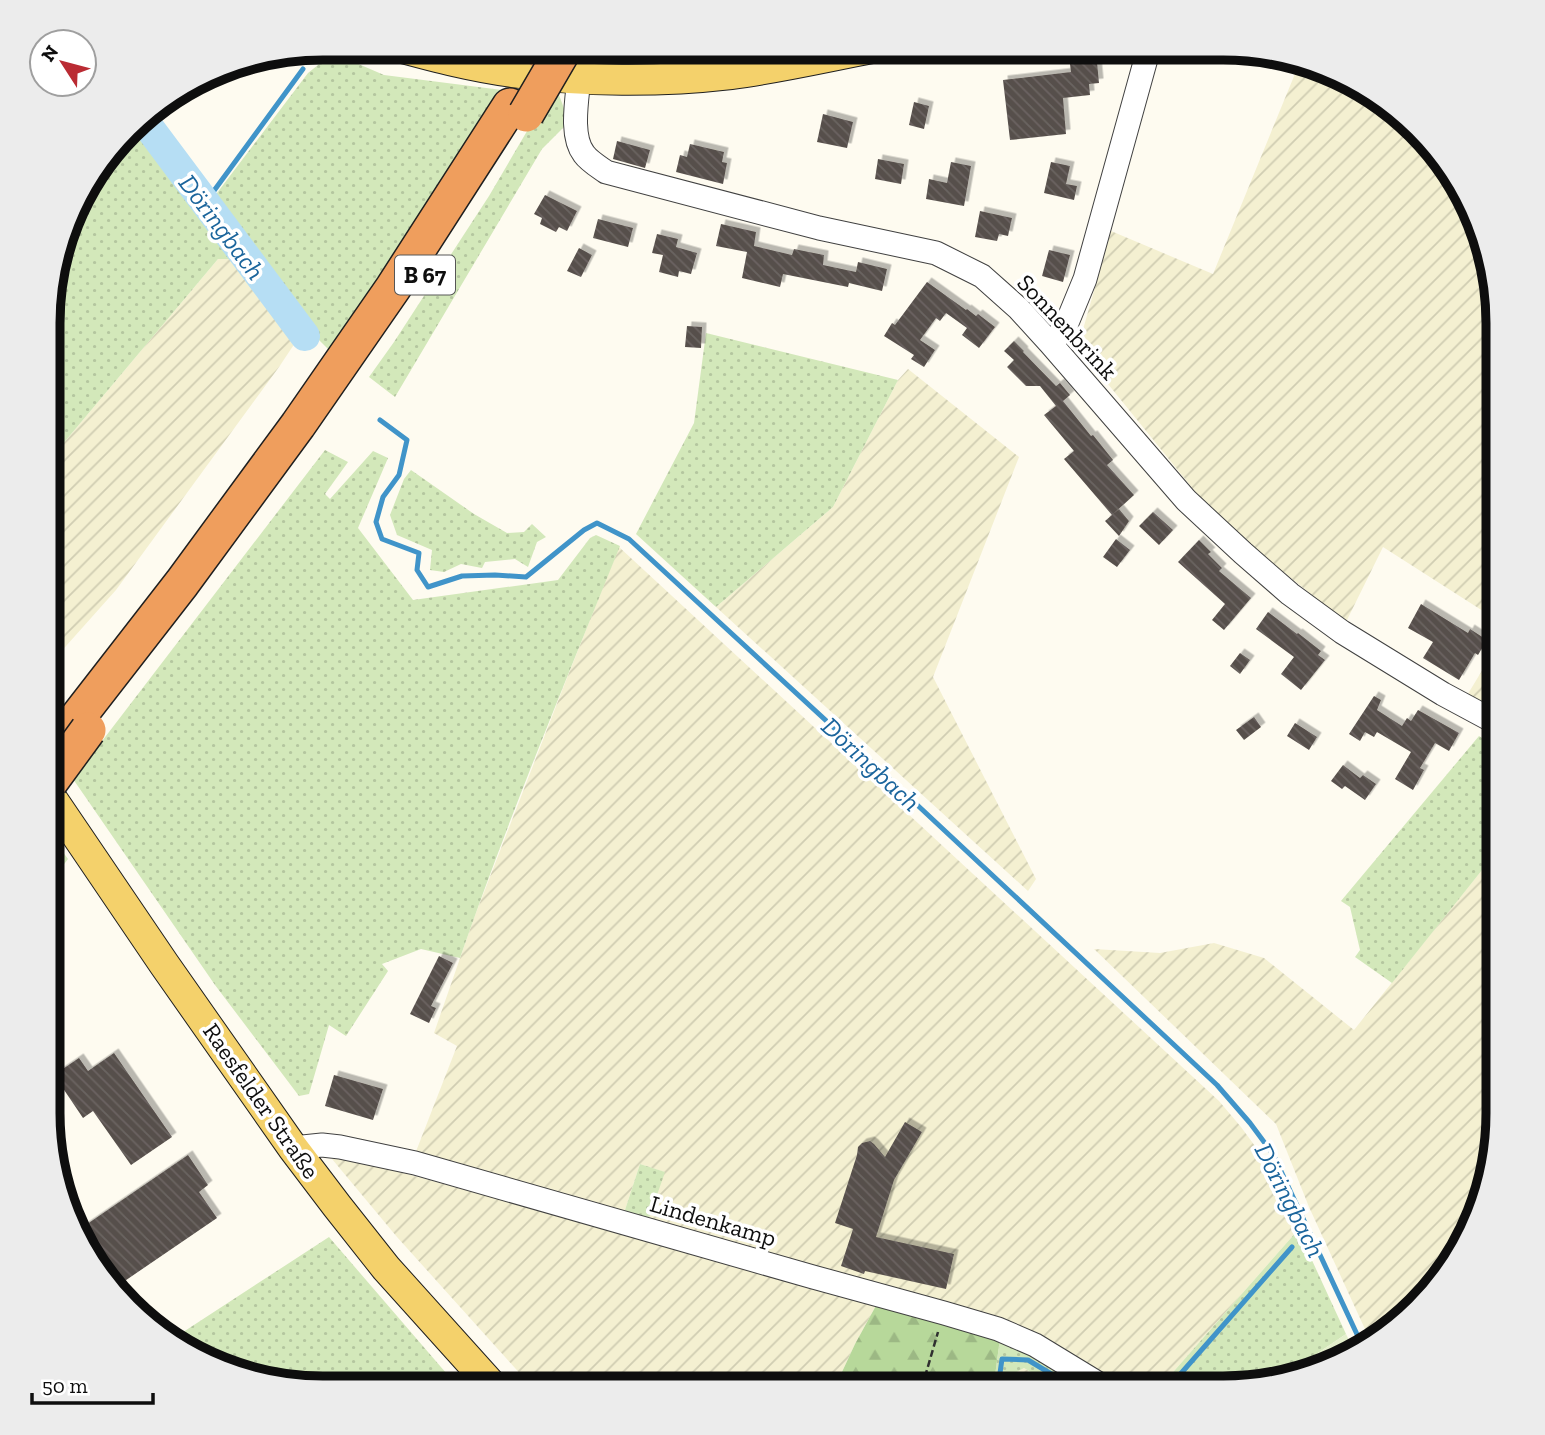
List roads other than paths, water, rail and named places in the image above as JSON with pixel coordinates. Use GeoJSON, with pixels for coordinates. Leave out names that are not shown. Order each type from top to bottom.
{"type":"FeatureCollection","features":[{"type":"Feature","properties":{"kind":"highway","name":"B 67"},"geometry":{"type":"LineString","coordinates":[[60,764],[82,725],[298,425],[555,60]]}},
{"type":"Feature","properties":{"kind":"highway","name":"B 67"},"geometry":{"type":"LineString","coordinates":[[60,744],[82,725]]}},
{"type":"Feature","properties":{"kind":"main road"},"geometry":{"type":"LineString","coordinates":[[453,60],[514,72],[547,60]]}},
{"type":"Feature","properties":{"kind":"main road"},"geometry":{"type":"LineString","coordinates":[[570,60],[632,80],[730,74],[810,60]]}},
{"type":"Feature","properties":{"kind":"main road","name":"Raesfelder Straße"},"geometry":{"type":"LineString","coordinates":[[60,811],[293,1148],[386,1268],[483,1376]]}},
{"type":"Feature","properties":{"kind":"street","name":"Sonnenbrink"},"geometry":{"type":"LineString","coordinates":[[559,60],[576,115],[577,136],[584,154],[606,172],[819,228],[936,253],[982,276],[1019,309],[1051,343],[1186,500],[1242,553],[1290,594],[1342,632],[1486,717]]}},
{"type":"Feature","properties":{"kind":"street"},"geometry":{"type":"LineString","coordinates":[[1051,343],[1064,330],[1085,279],[1146,60]]}},
{"type":"Feature","properties":{"kind":"street","name":"Lindenkamp"},"geometry":{"type":"LineString","coordinates":[[293,1148],[322,1145],[340,1147],[415,1163],[944,1312],[1024,1339],[1086,1376]]}},
{"type":"Feature","properties":{"kind":"waterway"},"geometry":{"type":"LineString","coordinates":[[205,203],[303,69]]}},
{"type":"Feature","properties":{"kind":"waterway","name":"Döringbach"},"geometry":{"type":"LineString","coordinates":[[147,127],[305,336]]}},
{"type":"Feature","properties":{"kind":"waterway","name":"Döringbach"},"geometry":{"type":"LineString","coordinates":[[380,420],[407,440],[399,475],[383,497],[376,522],[382,539],[419,553],[417,570],[428,587],[462,576],[526,577],[584,530],[597,523],[629,539],[1217,1085],[1273,1154],[1358,1337]]}},
{"type":"Feature","properties":{"kind":"waterway"},"geometry":{"type":"LineString","coordinates":[[1179,1376],[1292,1247]]}},
{"type":"Feature","properties":{"kind":"waterway"},"geometry":{"type":"LineString","coordinates":[[1000,1376],[1002,1359],[1028,1360],[1055,1376]]}}]}
